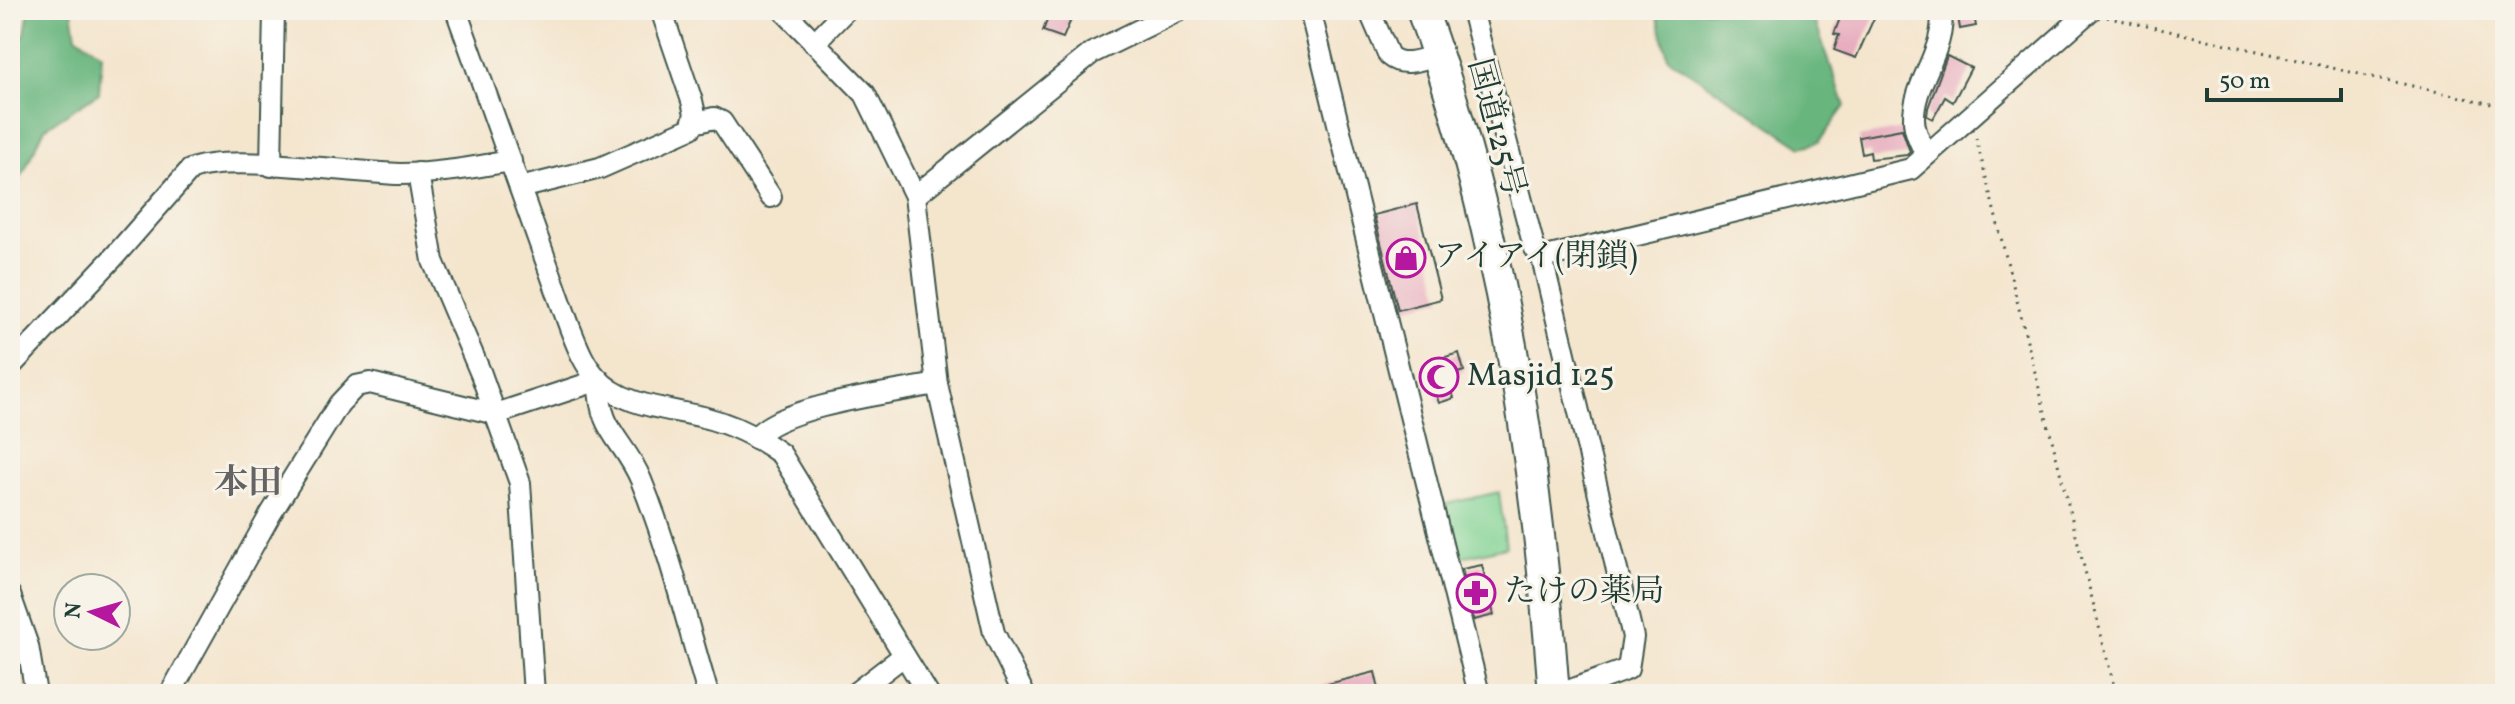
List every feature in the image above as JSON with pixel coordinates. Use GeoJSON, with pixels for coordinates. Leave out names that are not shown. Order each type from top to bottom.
{"type":"FeatureCollection","features":[{"type":"Feature","properties":{"kind":"highway","name":"国道125号"},"geometry":{"type":"LineString","coordinates":[[1422,10],[1471,168],[1501,298],[1532,480],[1557,694]]}},
{"type":"Feature","properties":{"kind":"street"},"geometry":{"type":"LineString","coordinates":[[271,166],[274,10]]}},
{"type":"Feature","properties":{"kind":"street"},"geometry":{"type":"LineString","coordinates":[[456,10],[570,328],[586,363],[599,380],[624,397],[705,418],[755,438],[786,460],[902,657],[928,694]]}},
{"type":"Feature","properties":{"kind":"street"},"geometry":{"type":"LineString","coordinates":[[661,10],[692,101],[694,123]]}},
{"type":"Feature","properties":{"kind":"street"},"geometry":{"type":"LineString","coordinates":[[783,10],[865,94],[915,196],[937,384],[994,633],[1024,694]]}},
{"type":"Feature","properties":{"kind":"street"},"geometry":{"type":"LineString","coordinates":[[814,43],[846,10]]}},
{"type":"Feature","properties":{"kind":"street"},"geometry":{"type":"LineString","coordinates":[[915,196],[1092,53],[1180,10]]}},
{"type":"Feature","properties":{"kind":"street"},"geometry":{"type":"LineString","coordinates":[[1310,10],[1479,694]]}},
{"type":"Feature","properties":{"kind":"street"},"geometry":{"type":"LineString","coordinates":[[1369,10],[1394,61],[1409,62],[1438,55]]}},
{"type":"Feature","properties":{"kind":"street"},"geometry":{"type":"LineString","coordinates":[[1472,10],[1534,247],[1542,258],[1633,637],[1628,669],[1557,694]]}},
{"type":"Feature","properties":{"kind":"street"},"geometry":{"type":"LineString","coordinates":[[1926,155],[1915,132],[1914,110],[1935,57],[1943,21],[1941,10]]}},
{"type":"Feature","properties":{"kind":"street"},"geometry":{"type":"LineString","coordinates":[[1542,258],[1911,169],[1970,115],[2095,12]]}},
{"type":"Feature","properties":{"kind":"street"},"geometry":{"type":"LineString","coordinates":[[520,188],[570,178],[644,152],[681,134],[694,123],[714,118],[722,122],[771,197]]}},
{"type":"Feature","properties":{"kind":"street"},"geometry":{"type":"LineString","coordinates":[[10,367],[112,259],[190,170],[221,164],[418,173],[511,161]]}},
{"type":"Feature","properties":{"kind":"street"},"geometry":{"type":"LineString","coordinates":[[418,173],[433,261],[496,414],[520,483],[534,694]]}},
{"type":"Feature","properties":{"kind":"street"},"geometry":{"type":"LineString","coordinates":[[170,694],[272,513],[349,391],[370,383],[496,414],[599,380]]}},
{"type":"Feature","properties":{"kind":"street"},"geometry":{"type":"LineString","coordinates":[[599,380],[599,404],[607,427],[641,480],[708,694]]}},
{"type":"Feature","properties":{"kind":"street"},"geometry":{"type":"LineString","coordinates":[[755,438],[765,426],[799,413],[937,384]]}},
{"type":"Feature","properties":{"kind":"street"},"geometry":{"type":"LineString","coordinates":[[10,595],[28,646],[36,694]]}},
{"type":"Feature","properties":{"kind":"street"},"geometry":{"type":"LineString","coordinates":[[854,694],[902,657]]}},
{"type":"Feature","properties":{"kind":"path"},"geometry":{"type":"LineString","coordinates":[[2095,12],[2505,107]]}},
{"type":"Feature","properties":{"kind":"path"},"geometry":{"type":"LineString","coordinates":[[1970,115],[2116,694]]}},
{"type":"Feature","properties":{"kind":"green space"},"geometry":{"type":"Polygon","coordinates":[[[29,10],[72,10],[76,36],[102,54],[99,93],[45,128],[22,176],[10,175],[10,52],[25,33],[29,10]]]}},
{"type":"Feature","properties":{"kind":"green space"},"geometry":{"type":"Polygon","coordinates":[[[1656,10],[1811,10],[1845,106],[1819,142],[1802,147],[1668,58],[1656,10]]]}},
{"type":"Feature","properties":{"kind":"green space"},"geometry":{"type":"Polygon","coordinates":[[[1499,492],[1506,547],[1453,559],[1442,505],[1499,492]]]}},
{"type":"Feature","properties":{"kind":"building"},"geometry":{"type":"Polygon","coordinates":[[[1051,10],[1073,15],[1063,38],[1043,31],[1051,10]]]}},
{"type":"Feature","properties":{"kind":"building"},"geometry":{"type":"Polygon","coordinates":[[[1854,10],[1875,16],[1856,58],[1834,50],[1839,35],[1834,34],[1842,13],[1851,16],[1854,10]]]}},
{"type":"Feature","properties":{"kind":"building"},"geometry":{"type":"Polygon","coordinates":[[[1957,10],[1973,10],[1976,26],[1960,29],[1957,10]]]}},
{"type":"Feature","properties":{"kind":"building"},"geometry":{"type":"Polygon","coordinates":[[[1947,56],[1971,68],[1953,102],[1945,97],[1933,119],[1927,116],[1928,108],[1947,56]]]}},
{"type":"Feature","properties":{"kind":"building"},"geometry":{"type":"Polygon","coordinates":[[[1902,129],[1910,152],[1907,155],[1871,159],[1870,152],[1862,154],[1859,137],[1902,129]]]}},
{"type":"Feature","properties":{"kind":"building","name":"アイアイ(閉鎖)"},"geometry":{"type":"Polygon","coordinates":[[[1417,204],[1441,299],[1398,310],[1374,215],[1417,204]]]}},
{"type":"Feature","properties":{"kind":"building","name":"Masjid 125"},"geometry":{"type":"Polygon","coordinates":[[[1459,353],[1464,371],[1448,376],[1454,398],[1439,403],[1425,363],[1459,353]]]}},
{"type":"Feature","properties":{"kind":"building","name":"たけの薬局"},"geometry":{"type":"Polygon","coordinates":[[[1482,565],[1494,615],[1474,620],[1462,569],[1482,565]]]}},
{"type":"Feature","properties":{"kind":"building"},"geometry":{"type":"Polygon","coordinates":[[[1375,672],[1380,694],[1308,694],[1308,689],[1375,672]]]}},
{"type":"Feature","properties":{"kind":"place","name":"アイアイ(閉鎖)"},"geometry":{"type":"Point","coordinates":[1406,258]}},
{"type":"Feature","properties":{"kind":"place","name":"Masjid 125"},"geometry":{"type":"Point","coordinates":[1439,377]}},
{"type":"Feature","properties":{"kind":"place","name":"たけの薬局"},"geometry":{"type":"Point","coordinates":[1476,593]}},
{"type":"Feature","properties":{"kind":"district","name":"本田"},"geometry":{"type":"Point","coordinates":[248,484]}}]}
